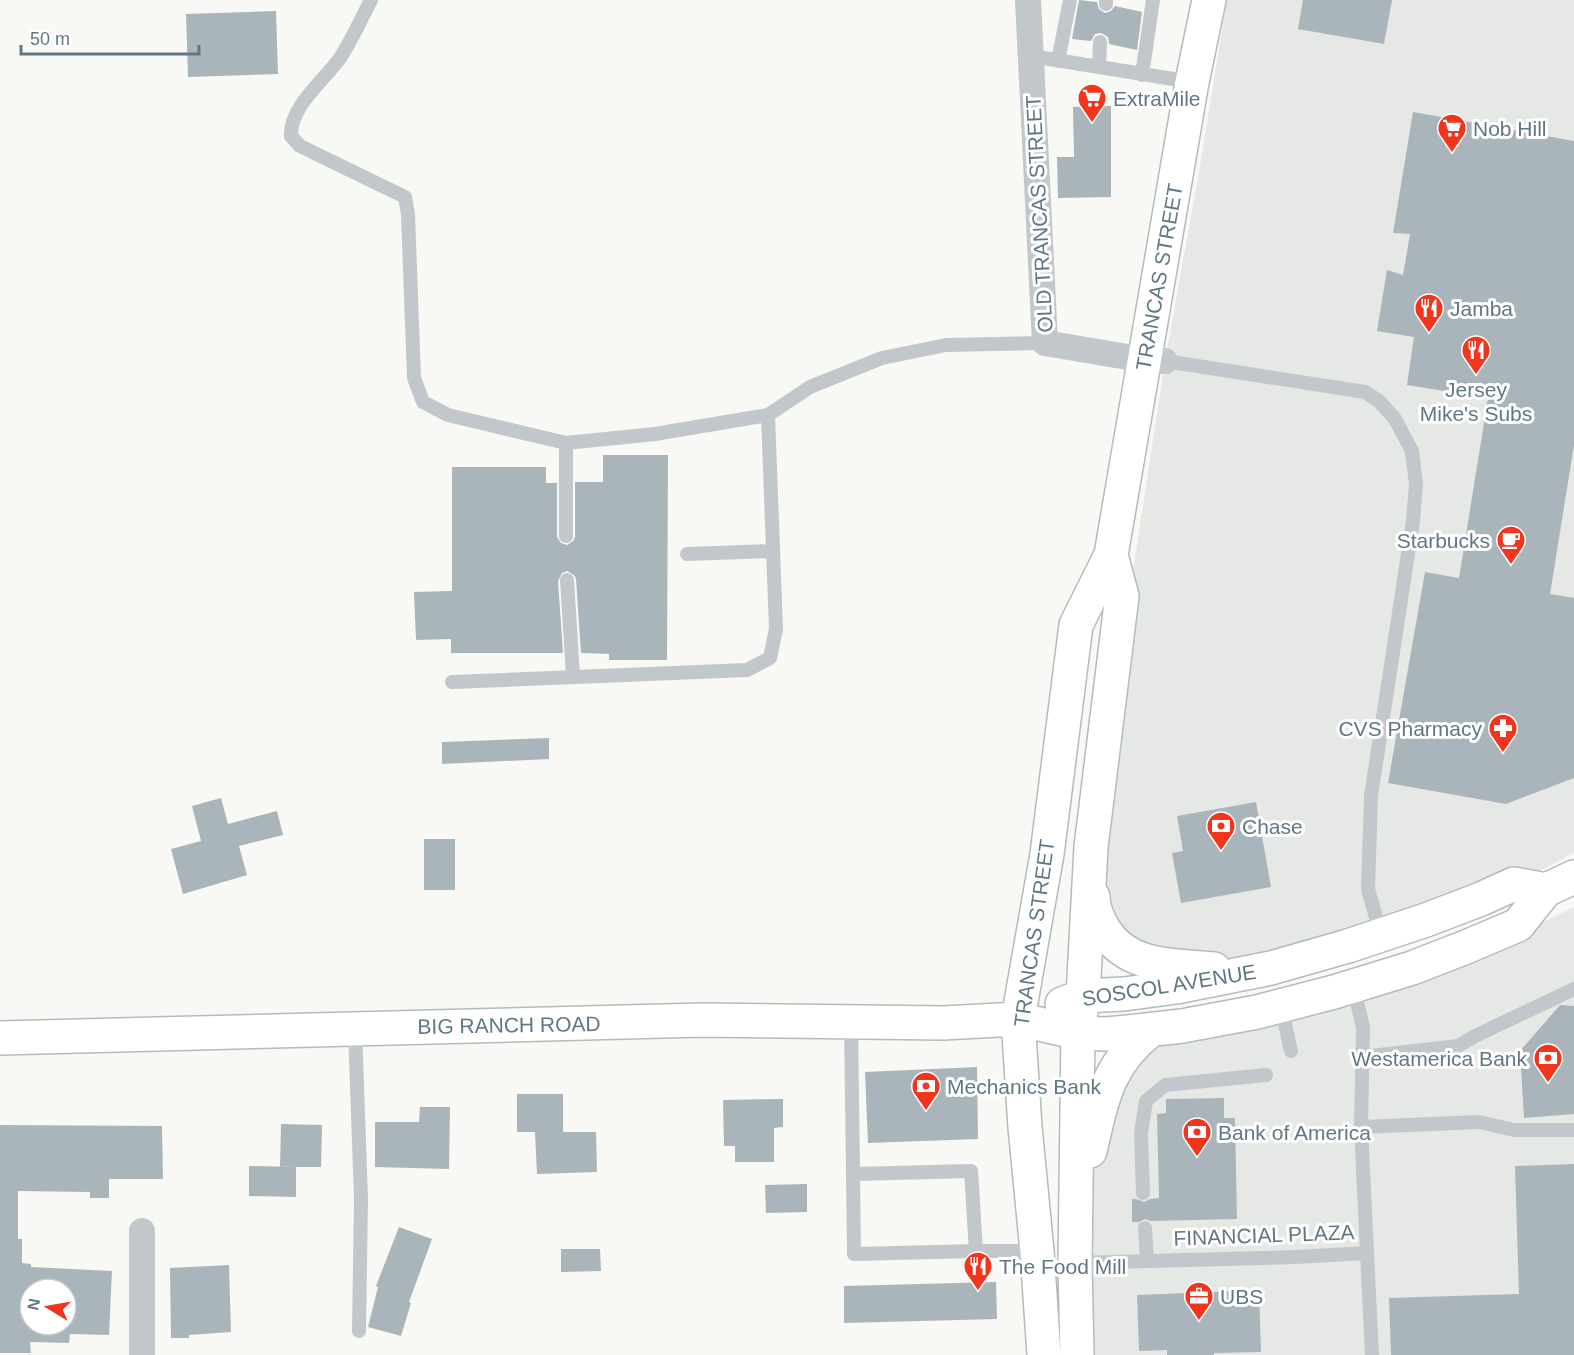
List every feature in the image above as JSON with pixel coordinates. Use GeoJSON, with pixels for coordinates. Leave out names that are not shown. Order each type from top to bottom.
{"type":"FeatureCollection","features":[{"type":"Feature","properties":{"kind":"main road","name":"TRANCAS STREET"},"geometry":{"type":"LineString","coordinates":[[1044,1355],[1018,1019],[1047,854],[1076,625],[1111,555],[1155,361],[1192,82],[1209,0]]}},
{"type":"Feature","properties":{"kind":"main road","name":"TRANCAS STREET"},"geometry":{"type":"LineString","coordinates":[[1077,1355],[1074,1263],[1078,1033],[1083,996],[1091,847],[1122,596],[1111,555]]}},
{"type":"Feature","properties":{"kind":"main road"},"geometry":{"type":"LineString","coordinates":[[1091,847],[1093,908],[1100,924],[1118,947],[1142,961],[1249,973]]}},
{"type":"Feature","properties":{"kind":"main road","name":"SOSCOL AVENUE"},"geometry":{"type":"LineString","coordinates":[[1018,1019],[1083,996],[1124,994],[1176,987],[1294,962],[1426,920],[1514,884],[1560,884]]}},
{"type":"Feature","properties":{"kind":"main road","name":"SOSCOL AVENUE"},"geometry":{"type":"LineString","coordinates":[[1018,1019],[1078,1033],[1106,1034],[1209,1021],[1281,1006],[1421,964],[1518,925],[1560,884]]}},
{"type":"Feature","properties":{"kind":"main road"},"geometry":{"type":"LineString","coordinates":[[1353,986],[1351,977],[1354,968],[1369,960],[1463,926],[1478,911],[1481,899]]}},
{"type":"Feature","properties":{"kind":"main road","name":"BIG RANCH ROAD"},"geometry":{"type":"LineString","coordinates":[[0,1038],[702,1020],[943,1023],[1018,1019]]}},
{"type":"Feature","properties":{"kind":"main road"},"geometry":{"type":"LineString","coordinates":[[1074,1263],[1081,1188],[1106,1089],[1124,1056],[1141,1037],[1151,1030]]}},
{"type":"Feature","properties":{"kind":"street","name":"OLD TRANCAS STREET"},"geometry":{"type":"LineString","coordinates":[[1028,0],[1045,343],[1155,361]]}},
{"type":"Feature","properties":{"kind":"street"},"geometry":{"type":"LineString","coordinates":[[141,1231],[142,1355]]}},
{"type":"Feature","properties":{"kind":"lane"},"geometry":{"type":"LineString","coordinates":[[372,0],[340,58],[303,103],[291,125],[291,136],[300,146],[405,197],[408,214],[414,378],[423,402],[448,415],[566,443],[655,434],[768,415],[810,387],[882,358],[946,345],[1045,343]]}},
{"type":"Feature","properties":{"kind":"lane"},"geometry":{"type":"LineString","coordinates":[[1058,60],[1070,0]]}},
{"type":"Feature","properties":{"kind":"lane"},"geometry":{"type":"LineString","coordinates":[[1142,75],[1153,0]]}},
{"type":"Feature","properties":{"kind":"lane"},"geometry":{"type":"LineString","coordinates":[[1099,68],[1100,42]]}},
{"type":"Feature","properties":{"kind":"lane"},"geometry":{"type":"LineString","coordinates":[[1031,56],[1192,82]]}},
{"type":"Feature","properties":{"kind":"lane"},"geometry":{"type":"LineString","coordinates":[[1155,361],[1365,392],[1379,401],[1395,419],[1412,451],[1416,484],[1413,521],[1371,796],[1368,889],[1381,935]]}},
{"type":"Feature","properties":{"kind":"lane"},"geometry":{"type":"LineString","coordinates":[[452,682],[747,670],[770,657],[776,629],[768,415]]}},
{"type":"Feature","properties":{"kind":"lane"},"geometry":{"type":"LineString","coordinates":[[566,443],[566,536]]}},
{"type":"Feature","properties":{"kind":"lane"},"geometry":{"type":"LineString","coordinates":[[687,554],[773,551]]}},
{"type":"Feature","properties":{"kind":"lane"},"geometry":{"type":"LineString","coordinates":[[567,580],[573,676]]}},
{"type":"Feature","properties":{"kind":"lane","name":"FINANCIAL PLAZA"},"geometry":{"type":"LineString","coordinates":[[1074,1263],[1367,1253],[1361,1126],[1363,1027],[1353,986]]}},
{"type":"Feature","properties":{"kind":"lane"},"geometry":{"type":"LineString","coordinates":[[1362,1058],[1458,1046],[1574,990]]}},
{"type":"Feature","properties":{"kind":"lane"},"geometry":{"type":"LineString","coordinates":[[1281,1006],[1291,1051]]}},
{"type":"Feature","properties":{"kind":"lane"},"geometry":{"type":"LineString","coordinates":[[851,1022],[854,1254],[1037,1251]]}},
{"type":"Feature","properties":{"kind":"lane"},"geometry":{"type":"LineString","coordinates":[[355,1029],[361,1199],[359,1331]]}},
{"type":"Feature","properties":{"kind":"lane"},"geometry":{"type":"LineString","coordinates":[[1143,1193],[1141,1133],[1146,1101],[1165,1085],[1266,1075]]}},
{"type":"Feature","properties":{"kind":"lane"},"geometry":{"type":"LineString","coordinates":[[1361,1126],[1479,1122],[1514,1130],[1574,1130]]}},
{"type":"Feature","properties":{"kind":"lane"},"geometry":{"type":"LineString","coordinates":[[853,1174],[971,1171],[976,1251]]}},
{"type":"Feature","properties":{"kind":"lane"},"geometry":{"type":"LineString","coordinates":[[1144,1228],[1147,1261]]}},
{"type":"Feature","properties":{"kind":"lane"},"geometry":{"type":"LineString","coordinates":[[1367,1253],[1372,1355]]}},
{"type":"Feature","properties":{"kind":"shaded area"},"geometry":{"type":"Polygon","coordinates":[[[1227,0],[1574,0],[1574,853],[1502,890],[1271,968],[1118,947],[1091,847],[1165,361],[1227,0]]]}},
{"type":"Feature","properties":{"kind":"shaded area"},"geometry":{"type":"Polygon","coordinates":[[[1574,907],[1574,1355],[1076,1355],[1081,1188],[1124,1056],[1537,925],[1574,907]]]}},
{"type":"Feature","properties":{"kind":"building"},"geometry":{"type":"Polygon","coordinates":[[[1079,0],[1097,2],[1099,9],[1105,13],[1111,11],[1115,6],[1142,12],[1137,50],[1109,44],[1108,37],[1101,33],[1095,34],[1091,41],[1072,39],[1079,0]]]}},
{"type":"Feature","properties":{"kind":"building"},"geometry":{"type":"Polygon","coordinates":[[[1303,0],[1392,0],[1384,44],[1298,29],[1303,0]]]}},
{"type":"Feature","properties":{"kind":"building"},"geometry":{"type":"Polygon","coordinates":[[[276,11],[278,74],[188,77],[186,14],[276,11]]]}},
{"type":"Feature","properties":{"kind":"building"},"geometry":{"type":"Polygon","coordinates":[[[1111,106],[1111,197],[1058,198],[1057,157],[1074,157],[1073,107],[1111,106]]]}},
{"type":"Feature","properties":{"kind":"building"},"geometry":{"type":"Polygon","coordinates":[[[1413,112],[1574,141],[1574,445],[1550,594],[1574,598],[1574,778],[1506,804],[1388,783],[1425,572],[1459,578],[1488,398],[1407,385],[1414,337],[1377,331],[1387,270],[1403,275],[1410,234],[1393,233],[1413,112]]]}},
{"type":"Feature","properties":{"kind":"building"},"geometry":{"type":"Polygon","coordinates":[[[603,455],[668,455],[667,660],[609,660],[609,654],[581,653],[576,579],[567,571],[562,573],[558,581],[563,653],[451,653],[451,639],[416,640],[414,592],[452,591],[452,467],[546,467],[546,483],[557,483],[557,537],[561,543],[567,545],[575,537],[575,482],[603,482],[603,455]]]}},
{"type":"Feature","properties":{"kind":"building"},"geometry":{"type":"Polygon","coordinates":[[[549,738],[549,759],[442,764],[442,742],[549,738]]]}},
{"type":"Feature","properties":{"kind":"building"},"geometry":{"type":"Polygon","coordinates":[[[221,798],[228,824],[277,811],[283,835],[239,846],[247,875],[183,894],[171,849],[201,841],[192,806],[221,798]]]}},
{"type":"Feature","properties":{"kind":"building","name":"Chase"},"geometry":{"type":"Polygon","coordinates":[[[1256,802],[1271,887],[1181,903],[1172,853],[1183,851],[1177,816],[1256,802]]]}},
{"type":"Feature","properties":{"kind":"building"},"geometry":{"type":"Polygon","coordinates":[[[424,839],[455,839],[455,890],[424,890],[424,839]]]}},
{"type":"Feature","properties":{"kind":"building","name":"Westamerica Bank"},"geometry":{"type":"Polygon","coordinates":[[[1560,1005],[1574,1006],[1574,1114],[1524,1118],[1520,1051],[1560,1005]]]}},
{"type":"Feature","properties":{"kind":"building"},"geometry":{"type":"Polygon","coordinates":[[[977,1067],[978,1139],[868,1143],[865,1072],[977,1067]]]}},
{"type":"Feature","properties":{"kind":"building"},"geometry":{"type":"Polygon","coordinates":[[[517,1094],[563,1094],[563,1132],[596,1132],[597,1172],[537,1174],[535,1132],[517,1132],[517,1094]]]}},
{"type":"Feature","properties":{"kind":"building","name":"Bank of America"},"geometry":{"type":"Polygon","coordinates":[[[1224,1098],[1224,1118],[1235,1118],[1237,1219],[1151,1221],[1145,1219],[1132,1222],[1132,1199],[1144,1202],[1159,1198],[1157,1114],[1166,1113],[1166,1099],[1224,1098]]]}},
{"type":"Feature","properties":{"kind":"building"},"geometry":{"type":"Polygon","coordinates":[[[783,1099],[783,1127],[774,1128],[774,1162],[735,1162],[735,1146],[724,1146],[723,1100],[783,1099]]]}},
{"type":"Feature","properties":{"kind":"building"},"geometry":{"type":"Polygon","coordinates":[[[420,1107],[450,1107],[449,1169],[375,1167],[375,1122],[419,1122],[420,1107]]]}},
{"type":"Feature","properties":{"kind":"building"},"geometry":{"type":"Polygon","coordinates":[[[281,1124],[322,1125],[321,1167],[280,1167],[281,1124]]]}},
{"type":"Feature","properties":{"kind":"building"},"geometry":{"type":"Polygon","coordinates":[[[0,1125],[162,1126],[163,1179],[109,1179],[109,1198],[90,1198],[90,1192],[18,1191],[18,1239],[22,1239],[22,1263],[31,1264],[31,1267],[112,1271],[109,1335],[78,1334],[78,1277],[18,1277],[18,1337],[70,1337],[69,1343],[30,1342],[31,1353],[0,1353],[0,1125]]]}},
{"type":"Feature","properties":{"kind":"building"},"geometry":{"type":"Polygon","coordinates":[[[1574,1164],[1574,1355],[1391,1355],[1389,1298],[1519,1294],[1515,1166],[1574,1164]]]}},
{"type":"Feature","properties":{"kind":"building"},"geometry":{"type":"Polygon","coordinates":[[[249,1166],[296,1167],[296,1197],[249,1196],[249,1166]]]}},
{"type":"Feature","properties":{"kind":"building"},"geometry":{"type":"Polygon","coordinates":[[[807,1184],[807,1212],[766,1213],[765,1185],[807,1184]]]}},
{"type":"Feature","properties":{"kind":"building"},"geometry":{"type":"Polygon","coordinates":[[[399,1227],[432,1239],[409,1302],[411,1303],[401,1336],[368,1327],[378,1287],[376,1286],[399,1227]]]}},
{"type":"Feature","properties":{"kind":"building"},"geometry":{"type":"Polygon","coordinates":[[[561,1249],[600,1249],[601,1271],[561,1272],[561,1249]]]}},
{"type":"Feature","properties":{"kind":"building"},"geometry":{"type":"Polygon","coordinates":[[[229,1265],[231,1332],[171,1338],[170,1268],[229,1265]]]}},
{"type":"Feature","properties":{"kind":"building"},"geometry":{"type":"Polygon","coordinates":[[[996,1282],[997,1319],[844,1323],[844,1286],[996,1282]]]}},
{"type":"Feature","properties":{"kind":"building","name":"UBS"},"geometry":{"type":"Polygon","coordinates":[[[1259,1290],[1261,1352],[1167,1355],[1167,1350],[1139,1351],[1137,1295],[1259,1290]]]}},
{"type":"Feature","properties":{"kind":"place","name":"ExtraMile"},"geometry":{"type":"Point","coordinates":[1092,124]}},
{"type":"Feature","properties":{"kind":"place","name":"Nob Hill"},"geometry":{"type":"Point","coordinates":[1452,154]}},
{"type":"Feature","properties":{"kind":"place","name":"Jamba"},"geometry":{"type":"Point","coordinates":[1429,334]}},
{"type":"Feature","properties":{"kind":"place","name":"Jersey Mike's Subs"},"geometry":{"type":"Point","coordinates":[1476,376]}},
{"type":"Feature","properties":{"kind":"place","name":"Starbucks"},"geometry":{"type":"Point","coordinates":[1511,566]}},
{"type":"Feature","properties":{"kind":"place","name":"CVS Pharmacy"},"geometry":{"type":"Point","coordinates":[1503,754]}},
{"type":"Feature","properties":{"kind":"place","name":"Chase"},"geometry":{"type":"Point","coordinates":[1221,852]}},
{"type":"Feature","properties":{"kind":"place","name":"Westamerica Bank"},"geometry":{"type":"Point","coordinates":[1548,1084]}},
{"type":"Feature","properties":{"kind":"place","name":"Mechanics Bank"},"geometry":{"type":"Point","coordinates":[926,1112]}},
{"type":"Feature","properties":{"kind":"place","name":"Bank of America"},"geometry":{"type":"Point","coordinates":[1197,1158]}},
{"type":"Feature","properties":{"kind":"place","name":"The Food Mill"},"geometry":{"type":"Point","coordinates":[978,1292]}},
{"type":"Feature","properties":{"kind":"place","name":"UBS"},"geometry":{"type":"Point","coordinates":[1199,1322]}}]}
